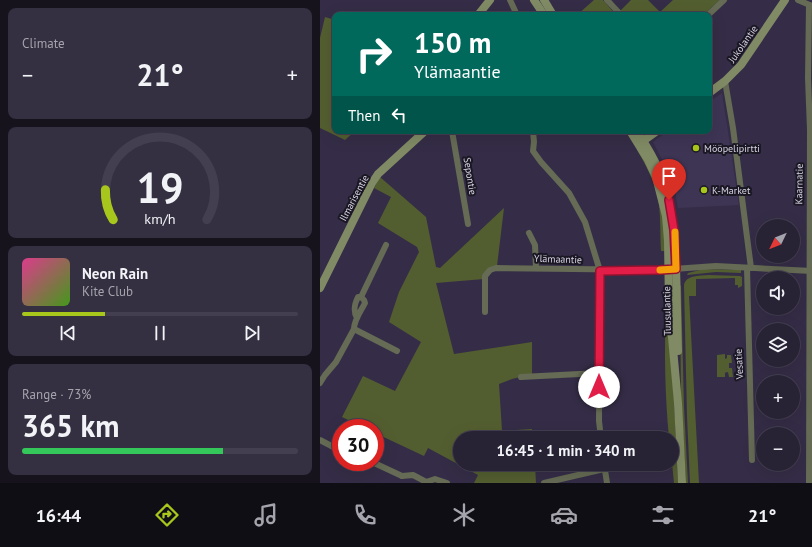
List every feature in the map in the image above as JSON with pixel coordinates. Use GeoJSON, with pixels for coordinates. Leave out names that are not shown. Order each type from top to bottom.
{"type":"FeatureCollection","features":[{"type":"Feature","properties":{"kind":"main road"},"geometry":{"type":"LineString","coordinates":[[480,12],[490,0]]}},
{"type":"Feature","properties":{"kind":"main road"},"geometry":{"type":"LineString","coordinates":[[534,0],[542,12]]}},
{"type":"Feature","properties":{"kind":"main road"},"geometry":{"type":"LineString","coordinates":[[544,0],[551,12]]}},
{"type":"Feature","properties":{"kind":"main road","name":"Jukolantie"},"geometry":{"type":"LineString","coordinates":[[712,91],[725,81],[741,65],[786,0]]}},
{"type":"Feature","properties":{"kind":"main road","name":"Ilmarisentie"},"geometry":{"type":"LineString","coordinates":[[320,288],[372,183],[378,174],[422,134]]}},
{"type":"Feature","properties":{"kind":"main road","name":"Tuusulantie"},"geometry":{"type":"LineString","coordinates":[[633,134],[641,143]]}},
{"type":"Feature","properties":{"kind":"main road","name":"Tuusulantie"},"geometry":{"type":"LineString","coordinates":[[637,134],[656,178],[663,201],[668,236],[672,269],[679,366],[678,403],[682,483]]}},
{"type":"Feature","properties":{"kind":"main road"},"geometry":{"type":"LineString","coordinates":[[641,143],[653,134]]}},
{"type":"Feature","properties":{"kind":"street"},"geometry":{"type":"LineString","coordinates":[[510,0],[516,12]]}},
{"type":"Feature","properties":{"kind":"street"},"geometry":{"type":"LineString","coordinates":[[607,0],[618,12]]}},
{"type":"Feature","properties":{"kind":"street"},"geometry":{"type":"LineString","coordinates":[[711,12],[724,0]]}},
{"type":"Feature","properties":{"kind":"street"},"geometry":{"type":"LineString","coordinates":[[798,0],[811,6]]}},
{"type":"Feature","properties":{"kind":"street","name":"Kaarnatie"},"geometry":{"type":"LineString","coordinates":[[810,483],[811,6]]}},
{"type":"Feature","properties":{"kind":"street","name":"Vesatie"},"geometry":{"type":"LineString","coordinates":[[725,81],[733,128],[749,268],[752,460]]}},
{"type":"Feature","properties":{"kind":"street","name":"Sepontie"},"geometry":{"type":"LineString","coordinates":[[453,134],[468,224]]}},
{"type":"Feature","properties":{"kind":"street"},"geometry":{"type":"LineString","coordinates":[[533,134],[533,151],[569,193],[585,222],[600,271],[600,431]]}},
{"type":"Feature","properties":{"kind":"street"},"geometry":{"type":"LineString","coordinates":[[529,233],[535,245],[536,268]]}},
{"type":"Feature","properties":{"kind":"street"},"geometry":{"type":"LineString","coordinates":[[320,384],[325,375],[336,362],[354,329],[354,324],[365,302],[361,297],[386,245]]}},
{"type":"Feature","properties":{"kind":"street","name":"Ylämaantie"},"geometry":{"type":"LineString","coordinates":[[485,312],[485,276],[490,270],[496,268],[600,271],[716,266],[810,271]]}},
{"type":"Feature","properties":{"kind":"street"},"geometry":{"type":"LineString","coordinates":[[354,329],[397,351]]}},
{"type":"Feature","properties":{"kind":"street"},"geometry":{"type":"LineString","coordinates":[[521,377],[599,373]]}},
{"type":"Feature","properties":{"kind":"street"},"geometry":{"type":"LineString","coordinates":[[320,440],[332,446]]}},
{"type":"Feature","properties":{"kind":"street"},"geometry":{"type":"LineString","coordinates":[[384,468],[402,476],[412,475],[427,483],[435,479],[447,483]]}},
{"type":"Feature","properties":{"kind":"street"},"geometry":{"type":"LineString","coordinates":[[544,482],[585,471]]}},
{"type":"Feature","properties":{"kind":"street"},"geometry":{"type":"LineString","coordinates":[[605,471],[607,483]]}},
{"type":"Feature","properties":{"kind":"street"},"geometry":{"type":"LineString","coordinates":[[398,483],[402,476]]}},
{"type":"Feature","properties":{"kind":"shaded area"},"geometry":{"type":"Polygon","coordinates":[[[722,93],[739,205],[678,208],[673,180],[653,142],[664,134],[712,134],[712,100],[722,93]]]}},
{"type":"Feature","properties":{"kind":"green space"},"geometry":{"type":"Polygon","coordinates":[[[594,0],[603,0],[613,12],[580,12],[594,0]]]}},
{"type":"Feature","properties":{"kind":"green space"},"geometry":{"type":"Polygon","coordinates":[[[631,0],[648,0],[660,12],[621,12],[620,11],[631,0]]]}},
{"type":"Feature","properties":{"kind":"green space"},"geometry":{"type":"Polygon","coordinates":[[[673,0],[720,0],[706,12],[660,12],[673,0]]]}},
{"type":"Feature","properties":{"kind":"green space"},"geometry":{"type":"Polygon","coordinates":[[[325,17],[332,19],[332,134],[320,128],[320,38],[325,17]]]}},
{"type":"Feature","properties":{"kind":"green space"},"geometry":{"type":"Polygon","coordinates":[[[332,134],[352,134],[345,140],[332,134]]]}},
{"type":"Feature","properties":{"kind":"green space"},"geometry":{"type":"Polygon","coordinates":[[[637,150],[639,150],[652,176],[663,212],[666,251],[661,251],[660,211],[658,198],[644,161],[637,150]]]}},
{"type":"Feature","properties":{"kind":"green space"},"geometry":{"type":"Polygon","coordinates":[[[380,177],[426,217],[436,267],[440,268],[504,208],[497,266],[484,279],[436,283],[454,354],[532,342],[532,374],[499,384],[502,431],[453,431],[453,462],[428,448],[424,456],[384,437],[384,419],[346,419],[342,417],[363,376],[395,391],[421,342],[389,322],[399,292],[419,252],[417,247],[378,223],[391,197],[374,188],[380,177]]]}},
{"type":"Feature","properties":{"kind":"green space"},"geometry":{"type":"Polygon","coordinates":[[[704,269],[741,270],[741,273],[716,272],[687,275],[688,273],[704,269]]]}},
{"type":"Feature","properties":{"kind":"green space"},"geometry":{"type":"Polygon","coordinates":[[[708,275],[740,276],[742,277],[742,286],[738,288],[738,285],[735,285],[735,278],[696,279],[696,296],[689,296],[699,483],[690,483],[684,285],[687,279],[708,275]]]}},
{"type":"Feature","properties":{"kind":"green space"},"geometry":{"type":"Polygon","coordinates":[[[680,285],[688,483],[686,483],[681,400],[680,285]]]}},
{"type":"Feature","properties":{"kind":"green space"},"geometry":{"type":"Polygon","coordinates":[[[666,310],[673,378],[676,431],[669,431],[665,374],[666,310]]]}},
{"type":"Feature","properties":{"kind":"green space"},"geometry":{"type":"Polygon","coordinates":[[[725,354],[725,359],[727,358],[727,355],[731,355],[732,363],[729,363],[729,368],[732,368],[733,377],[729,377],[728,372],[724,373],[725,377],[717,377],[717,355],[725,354]]]}},
{"type":"Feature","properties":{"kind":"green space"},"geometry":{"type":"Polygon","coordinates":[[[532,429],[532,431],[502,431],[532,429]]]}},
{"type":"Feature","properties":{"kind":"green space"},"geometry":{"type":"Polygon","coordinates":[[[471,471],[535,471],[536,483],[474,483],[478,475],[471,471]]]}},
{"type":"Feature","properties":{"kind":"green space"},"geometry":{"type":"Polygon","coordinates":[[[673,471],[677,471],[678,483],[674,483],[673,471]]]}},
{"type":"Feature","properties":{"kind":"slow traffic"},"geometry":{"type":"LineString","coordinates":[[660,270],[676,269],[675,232]]}},
{"type":"Feature","properties":{"kind":"place","name":"Mööpelipirtti"},"geometry":{"type":"Point","coordinates":[696,148]}},
{"type":"Feature","properties":{"kind":"place","name":"K-Market"},"geometry":{"type":"Point","coordinates":[704,190]}},
{"type":"Feature","properties":{"kind":"route"},"geometry":{"type":"LineString","coordinates":[[599,387],[600,271],[676,269],[676,241],[669,200]]}}]}
